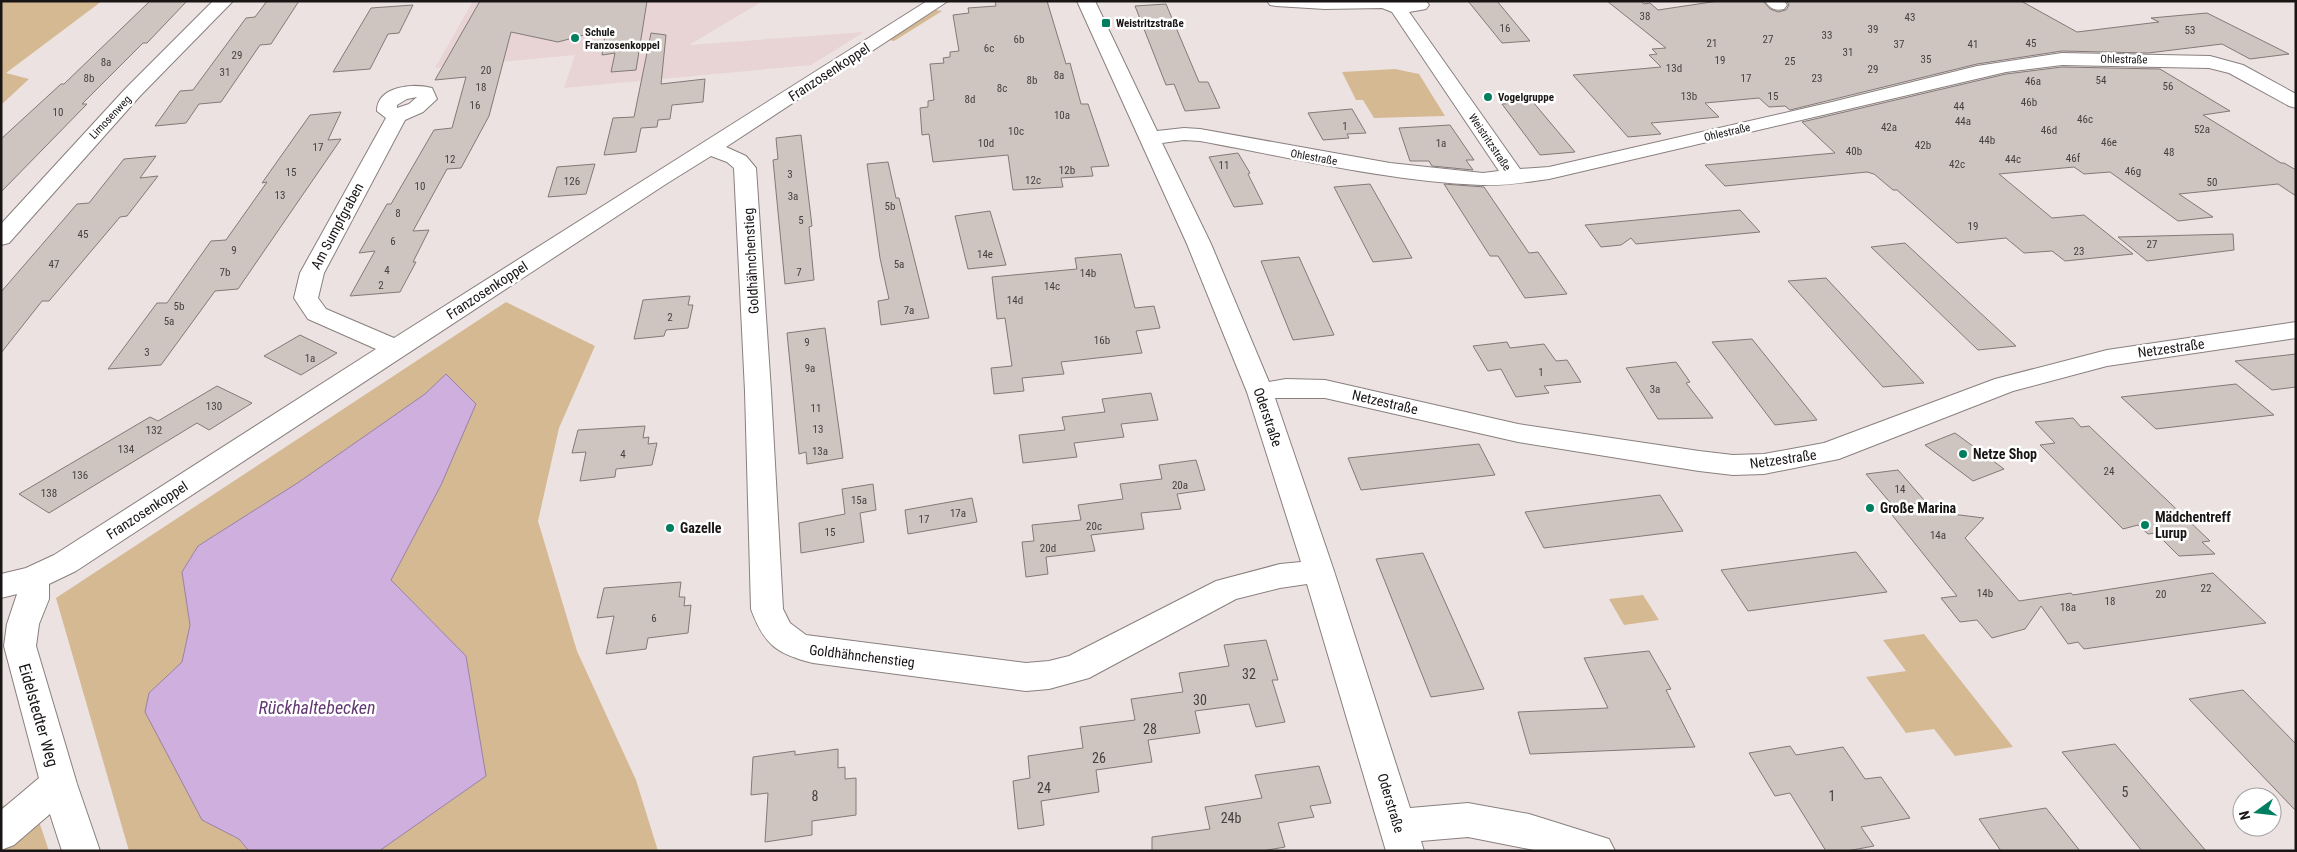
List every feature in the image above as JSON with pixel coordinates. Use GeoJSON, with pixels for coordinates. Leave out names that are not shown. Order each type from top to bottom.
{"type":"FeatureCollection","features":[{"type":"Feature","properties":{"kind":"street","name":"Limosenweg"},"geometry":{"type":"LineString","coordinates":[[1,238],[132,92],[202,20],[224,1]]}},
{"type":"Feature","properties":{"kind":"street","name":"Franzosenkoppel"},"geometry":{"type":"LineString","coordinates":[[1,586],[34,578],[85,550],[658,179],[939,1]]}},
{"type":"Feature","properties":{"kind":"street","name":"Oderstraße"},"geometry":{"type":"LineString","coordinates":[[1086,1],[1199,244],[1260,392],[1319,571],[1401,838]]}},
{"type":"Feature","properties":{"kind":"street"},"geometry":{"type":"LineString","coordinates":[[1276,1],[1325,4],[1384,2],[1398,8],[1420,5]]}},
{"type":"Feature","properties":{"kind":"street","name":"Weistritzstraße"},"geometry":{"type":"LineString","coordinates":[[1398,8],[1506,163],[1513,178]]}},
{"type":"Feature","properties":{"kind":"street","name":"Ohlestraße"},"geometry":{"type":"LineString","coordinates":[[1150,138],[1184,134],[1200,135],[1319,158],[1390,169],[1461,177],[1513,178],[1549,173],[1656,149],[1969,74],[2006,66],[2046,61],[2107,58],[2210,62],[2236,69],[2296,102]]}},
{"type":"Feature","properties":{"kind":"street","name":"Am Sumpfgraben"},"geometry":{"type":"LineString","coordinates":[[397,116],[312,274],[306,298],[317,314],[397,349]]}},
{"type":"Feature","properties":{"kind":"street","name":"Goldhähnchenstieg"},"geometry":{"type":"LineString","coordinates":[[709,148],[742,162],[745,168],[759,410],[767,609],[772,625],[781,637],[794,646],[813,650],[1007,675],[1049,675],[1077,668],[1228,589],[1280,576],[1319,571]]}},
{"type":"Feature","properties":{"kind":"street","name":"Netzestraße"},"geometry":{"type":"LineString","coordinates":[[1260,392],[1286,388],[1325,389],[1537,436],[1699,461],[1733,465],[1764,464],[1830,452],[1932,411],[2004,385],[2107,358],[2296,330]]}},
{"type":"Feature","properties":{"kind":"street","name":"Eidelstedter Weg"},"geometry":{"type":"LineString","coordinates":[[34,578],[33,599],[23,624],[20,646],[59,784],[82,851]]}},
{"type":"Feature","properties":{"kind":"street"},"geometry":{"type":"LineString","coordinates":[[1,833],[59,784]]}},
{"type":"Feature","properties":{"kind":"street"},"geometry":{"type":"LineString","coordinates":[[1401,838],[1468,820],[1529,831],[1596,851]]}},
{"type":"Feature","properties":{"kind":"shaded area"},"geometry":{"type":"Polygon","coordinates":[[[1,1],[102,1],[6,73],[29,79],[1,105],[1,1]]]}},
{"type":"Feature","properties":{"kind":"shaded area","name":"Schule Franzosenkoppel"},"geometry":{"type":"Polygon","coordinates":[[[473,1],[763,1],[689,45],[864,32],[811,65],[564,88],[575,55],[435,68],[473,1]]]}},
{"type":"Feature","properties":{"kind":"shaded area"},"geometry":{"type":"Polygon","coordinates":[[[936,10],[942,11],[894,41],[889,40],[936,10]]]}},
{"type":"Feature","properties":{"kind":"shaded area"},"geometry":{"type":"Polygon","coordinates":[[[1395,69],[1419,74],[1445,116],[1374,118],[1363,100],[1356,100],[1342,72],[1395,69]]]}},
{"type":"Feature","properties":{"kind":"shaded area"},"geometry":{"type":"Polygon","coordinates":[[[506,302],[595,346],[559,428],[538,521],[577,651],[636,780],[658,851],[379,851],[486,776],[466,656],[391,580],[441,485],[447,374],[425,394],[299,482],[198,546],[182,572],[190,625],[182,662],[149,693],[202,820],[239,839],[249,851],[129,851],[56,598],[506,302]]]}},
{"type":"Feature","properties":{"kind":"shaded area"},"geometry":{"type":"Polygon","coordinates":[[[1643,595],[1659,620],[1624,625],[1609,599],[1643,595]]]}},
{"type":"Feature","properties":{"kind":"shaded area"},"geometry":{"type":"Polygon","coordinates":[[[1924,634],[2013,747],[1955,756],[1934,729],[1906,733],[1866,677],[1906,671],[1883,640],[1924,634]]]}},
{"type":"Feature","properties":{"kind":"shaded area"},"geometry":{"type":"Polygon","coordinates":[[[29,792],[49,851],[1,851],[1,807],[29,792]]]}},
{"type":"Feature","properties":{"kind":"water","name":"Rückhaltebecken"},"geometry":{"type":"Polygon","coordinates":[[[446,374],[476,404],[441,485],[391,580],[466,656],[486,776],[379,851],[249,851],[239,839],[202,820],[145,712],[149,693],[182,662],[190,625],[182,572],[198,546],[299,482],[425,394],[446,374]]]}},
{"type":"Feature","properties":{"kind":"building"},"geometry":{"type":"Polygon","coordinates":[[[150,1],[187,1],[147,43],[143,43],[82,104],[87,104],[1,192],[1,139],[61,84],[64,84],[150,1]]]}},
{"type":"Feature","properties":{"kind":"building"},"geometry":{"type":"Polygon","coordinates":[[[267,1],[299,1],[271,44],[260,45],[221,102],[199,104],[186,123],[155,126],[180,91],[193,90],[246,18],[255,17],[267,1]]]}},
{"type":"Feature","properties":{"kind":"building"},"geometry":{"type":"Polygon","coordinates":[[[480,1],[647,1],[636,70],[611,72],[615,53],[602,55],[606,29],[558,42],[511,32],[489,116],[461,168],[447,169],[413,231],[429,230],[413,262],[416,262],[400,292],[350,296],[375,251],[359,253],[387,204],[391,204],[434,130],[452,128],[466,77],[435,80],[480,1]]]}},
{"type":"Feature","properties":{"kind":"building"},"geometry":{"type":"Polygon","coordinates":[[[995,1],[1047,1],[1066,64],[1070,63],[1081,104],[1088,104],[1109,166],[1091,167],[1093,176],[1061,178],[1063,187],[1013,190],[1008,155],[933,162],[929,134],[922,135],[920,108],[928,107],[928,101],[934,100],[930,64],[944,63],[943,58],[950,57],[950,52],[959,51],[953,15],[969,13],[968,8],[996,6],[995,1]]]}},
{"type":"Feature","properties":{"kind":"building"},"geometry":{"type":"Polygon","coordinates":[[[1468,1],[1497,1],[1530,41],[1502,43],[1468,1]]]}},
{"type":"Feature","properties":{"kind":"building"},"geometry":{"type":"Polygon","coordinates":[[[1607,1],[1641,1],[1644,4],[1650,3],[1658,10],[1718,1],[1763,1],[1770,9],[1778,12],[1786,10],[1789,5],[1787,1],[2021,1],[2077,32],[2159,22],[2151,18],[2207,13],[2289,54],[2250,59],[2222,44],[2148,53],[2062,51],[1977,64],[1790,110],[1785,106],[1769,107],[1759,98],[1705,103],[1719,117],[1651,123],[1661,134],[1628,137],[1573,75],[1661,67],[1649,55],[1657,54],[1652,49],[1666,48],[1607,1]]]}},
{"type":"Feature","properties":{"kind":"building"},"geometry":{"type":"Polygon","coordinates":[[[1166,4],[1199,82],[1208,82],[1220,108],[1185,111],[1174,84],[1166,85],[1135,6],[1166,4]]]}},
{"type":"Feature","properties":{"kind":"building"},"geometry":{"type":"Polygon","coordinates":[[[413,5],[399,33],[388,34],[370,69],[333,72],[371,8],[413,5]]]}},
{"type":"Feature","properties":{"kind":"building"},"geometry":{"type":"Polygon","coordinates":[[[651,33],[666,35],[661,84],[705,79],[703,102],[672,105],[670,119],[658,120],[657,127],[641,128],[636,152],[604,155],[613,118],[634,117],[651,33]]]}},
{"type":"Feature","properties":{"kind":"building"},"geometry":{"type":"Polygon","coordinates":[[[2062,67],[2160,69],[2230,111],[2203,115],[2281,163],[2296,170],[2296,196],[2278,184],[2179,194],[2213,217],[2178,221],[2110,172],[2084,174],[2074,167],[1999,174],[2052,218],[2084,215],[2133,254],[2065,261],[2052,251],[2024,253],[2006,238],[1957,243],[1897,190],[1893,190],[1874,174],[1867,172],[1725,186],[1705,165],[1835,153],[1802,122],[2006,74],[2062,67]]]}},
{"type":"Feature","properties":{"kind":"building"},"geometry":{"type":"Polygon","coordinates":[[[1533,102],[1575,152],[1540,155],[1502,104],[1533,102]]]}},
{"type":"Feature","properties":{"kind":"building"},"geometry":{"type":"Polygon","coordinates":[[[1352,109],[1366,133],[1347,134],[1349,138],[1323,140],[1308,113],[1352,109]]]}},
{"type":"Feature","properties":{"kind":"building"},"geometry":{"type":"Polygon","coordinates":[[[341,112],[328,140],[341,139],[238,289],[215,291],[161,365],[108,369],[157,303],[167,303],[211,241],[226,240],[267,182],[262,183],[310,115],[341,112]]]}},
{"type":"Feature","properties":{"kind":"building"},"geometry":{"type":"Polygon","coordinates":[[[1450,125],[1474,160],[1466,160],[1473,170],[1432,166],[1429,161],[1410,161],[1399,128],[1450,125]]]}},
{"type":"Feature","properties":{"kind":"building"},"geometry":{"type":"Polygon","coordinates":[[[801,135],[812,226],[809,227],[814,280],[785,284],[773,160],[778,159],[776,138],[801,135]]]}},
{"type":"Feature","properties":{"kind":"building"},"geometry":{"type":"Polygon","coordinates":[[[1238,153],[1250,173],[1248,174],[1263,204],[1234,207],[1209,157],[1238,153]]]}},
{"type":"Feature","properties":{"kind":"building"},"geometry":{"type":"Polygon","coordinates":[[[156,156],[140,178],[158,176],[127,216],[120,217],[49,301],[42,301],[1,353],[1,292],[77,204],[89,203],[124,159],[156,156]]]}},
{"type":"Feature","properties":{"kind":"building"},"geometry":{"type":"Polygon","coordinates":[[[888,162],[929,318],[881,325],[878,301],[889,299],[880,258],[867,164],[888,162]]]}},
{"type":"Feature","properties":{"kind":"building"},"geometry":{"type":"Polygon","coordinates":[[[595,164],[586,194],[548,197],[557,167],[595,164]]]}},
{"type":"Feature","properties":{"kind":"building"},"geometry":{"type":"Polygon","coordinates":[[[1370,184],[1412,258],[1373,262],[1334,187],[1370,184]]]}},
{"type":"Feature","properties":{"kind":"building"},"geometry":{"type":"Polygon","coordinates":[[[1444,184],[1484,187],[1529,253],[1538,252],[1567,294],[1525,298],[1498,256],[1490,256],[1444,184]]]}},
{"type":"Feature","properties":{"kind":"building"},"geometry":{"type":"Polygon","coordinates":[[[1740,210],[1760,232],[1636,244],[1631,238],[1621,245],[1601,247],[1585,225],[1740,210]]]}},
{"type":"Feature","properties":{"kind":"building"},"geometry":{"type":"Polygon","coordinates":[[[990,211],[1006,265],[968,269],[955,216],[990,211]]]}},
{"type":"Feature","properties":{"kind":"building"},"geometry":{"type":"Polygon","coordinates":[[[2233,234],[2234,250],[2147,261],[2118,237],[2233,234]]]}},
{"type":"Feature","properties":{"kind":"building"},"geometry":{"type":"Polygon","coordinates":[[[1905,243],[2016,346],[1978,350],[1871,247],[1905,243]]]}},
{"type":"Feature","properties":{"kind":"building"},"geometry":{"type":"Polygon","coordinates":[[[1121,254],[1135,308],[1154,306],[1160,328],[1136,331],[1142,353],[1061,362],[1064,374],[1022,378],[1024,391],[994,394],[991,368],[1012,366],[1005,318],[997,319],[992,277],[1077,269],[1075,258],[1121,254]]]}},
{"type":"Feature","properties":{"kind":"building"},"geometry":{"type":"Polygon","coordinates":[[[1299,257],[1334,335],[1293,340],[1261,261],[1299,257]]]}},
{"type":"Feature","properties":{"kind":"building"},"geometry":{"type":"Polygon","coordinates":[[[1826,278],[1924,383],[1883,387],[1788,281],[1826,278]]]}},
{"type":"Feature","properties":{"kind":"building"},"geometry":{"type":"Polygon","coordinates":[[[690,296],[688,305],[693,305],[688,328],[666,330],[664,336],[634,339],[643,300],[690,296]]]}},
{"type":"Feature","properties":{"kind":"building"},"geometry":{"type":"Polygon","coordinates":[[[825,328],[843,458],[807,464],[806,452],[799,454],[787,333],[825,328]]]}},
{"type":"Feature","properties":{"kind":"building"},"geometry":{"type":"Polygon","coordinates":[[[300,335],[337,353],[301,375],[264,356],[300,335]]]}},
{"type":"Feature","properties":{"kind":"building"},"geometry":{"type":"Polygon","coordinates":[[[1752,339],[1817,420],[1775,425],[1712,342],[1752,339]]]}},
{"type":"Feature","properties":{"kind":"building"},"geometry":{"type":"Polygon","coordinates":[[[1507,342],[1510,348],[1544,344],[1556,361],[1567,360],[1581,382],[1544,386],[1549,393],[1516,397],[1501,369],[1488,371],[1473,346],[1507,342]]]}},
{"type":"Feature","properties":{"kind":"building"},"geometry":{"type":"Polygon","coordinates":[[[2296,354],[2296,387],[2272,390],[2235,361],[2296,354]]]}},
{"type":"Feature","properties":{"kind":"building"},"geometry":{"type":"Polygon","coordinates":[[[1676,362],[1690,382],[1686,383],[1713,418],[1658,419],[1626,368],[1676,362]]]}},
{"type":"Feature","properties":{"kind":"building"},"geometry":{"type":"Polygon","coordinates":[[[2236,384],[2274,415],[2156,429],[2121,397],[2236,384]]]}},
{"type":"Feature","properties":{"kind":"building"},"geometry":{"type":"Polygon","coordinates":[[[217,386],[252,403],[209,430],[197,423],[49,513],[19,494],[150,417],[158,421],[217,386]]]}},
{"type":"Feature","properties":{"kind":"building"},"geometry":{"type":"Polygon","coordinates":[[[1151,393],[1158,420],[1121,424],[1124,437],[1074,443],[1077,457],[1023,463],[1019,435],[1065,430],[1062,417],[1105,412],[1102,399],[1151,393]]]}},
{"type":"Feature","properties":{"kind":"building"},"geometry":{"type":"Polygon","coordinates":[[[2073,418],[2081,427],[2089,426],[2210,541],[2202,542],[2215,554],[2179,556],[2156,533],[2148,534],[2138,525],[2123,529],[2040,445],[2055,443],[2035,422],[2073,418]]]}},
{"type":"Feature","properties":{"kind":"building"},"geometry":{"type":"Polygon","coordinates":[[[645,426],[643,438],[649,437],[648,444],[657,443],[652,465],[616,469],[615,477],[580,481],[586,452],[572,453],[578,430],[645,426]]]}},
{"type":"Feature","properties":{"kind":"building"},"geometry":{"type":"Polygon","coordinates":[[[1955,433],[2004,469],[1973,481],[1925,445],[1955,433]]]}},
{"type":"Feature","properties":{"kind":"building"},"geometry":{"type":"Polygon","coordinates":[[[1479,444],[1495,475],[1361,490],[1348,458],[1479,444]]]}},
{"type":"Feature","properties":{"kind":"building"},"geometry":{"type":"Polygon","coordinates":[[[1196,460],[1205,490],[1177,494],[1181,509],[1141,513],[1144,529],[1091,535],[1095,551],[1046,557],[1048,574],[1026,577],[1022,542],[1034,541],[1032,525],[1081,520],[1078,505],[1123,499],[1120,484],[1162,479],[1159,465],[1196,460]]]}},
{"type":"Feature","properties":{"kind":"building"},"geometry":{"type":"Polygon","coordinates":[[[1898,470],[1924,500],[1903,508],[1984,518],[1965,538],[2019,601],[2071,593],[2073,595],[2213,573],[2266,623],[2084,649],[2078,642],[2068,644],[2041,606],[2025,629],[1992,638],[1977,620],[1960,622],[1941,598],[1957,596],[1884,505],[1893,506],[1866,474],[1898,470]]]}},
{"type":"Feature","properties":{"kind":"building"},"geometry":{"type":"Polygon","coordinates":[[[873,484],[876,510],[860,513],[864,542],[801,553],[799,523],[845,514],[842,489],[873,484]]]}},
{"type":"Feature","properties":{"kind":"building"},"geometry":{"type":"Polygon","coordinates":[[[1660,495],[1683,531],[1544,548],[1525,512],[1660,495]]]}},
{"type":"Feature","properties":{"kind":"building"},"geometry":{"type":"Polygon","coordinates":[[[972,498],[977,522],[908,534],[905,510],[972,498]]]}},
{"type":"Feature","properties":{"kind":"building"},"geometry":{"type":"Polygon","coordinates":[[[1856,552],[1887,592],[1748,611],[1721,570],[1856,552]]]}},
{"type":"Feature","properties":{"kind":"building"},"geometry":{"type":"Polygon","coordinates":[[[1423,553],[1484,689],[1431,697],[1376,559],[1423,553]]]}},
{"type":"Feature","properties":{"kind":"building"},"geometry":{"type":"Polygon","coordinates":[[[681,582],[679,597],[685,597],[684,606],[691,605],[688,633],[648,638],[646,649],[606,654],[614,616],[597,618],[604,588],[681,582]]]}},
{"type":"Feature","properties":{"kind":"building"},"geometry":{"type":"Polygon","coordinates":[[[1266,640],[1278,680],[1272,680],[1285,722],[1256,727],[1249,704],[1195,711],[1200,733],[1148,740],[1152,762],[1096,770],[1099,792],[1041,801],[1044,825],[1018,829],[1013,781],[1030,778],[1028,756],[1083,748],[1080,727],[1135,720],[1131,699],[1183,692],[1179,673],[1229,666],[1224,645],[1266,640]]]}},
{"type":"Feature","properties":{"kind":"building"},"geometry":{"type":"Polygon","coordinates":[[[1649,651],[1671,689],[1666,690],[1695,747],[1530,754],[1518,712],[1608,708],[1584,658],[1649,651]]]}},
{"type":"Feature","properties":{"kind":"building"},"geometry":{"type":"Polygon","coordinates":[[[2243,690],[2296,744],[2296,811],[2282,796],[2282,787],[2273,787],[2189,699],[2243,690]]]}},
{"type":"Feature","properties":{"kind":"building"},"geometry":{"type":"Polygon","coordinates":[[[2115,744],[2206,851],[2142,851],[2062,752],[2115,744]]]}},
{"type":"Feature","properties":{"kind":"building"},"geometry":{"type":"Polygon","coordinates":[[[1790,746],[1796,755],[1843,747],[1865,779],[1881,777],[1910,818],[1861,827],[1874,846],[1847,851],[1826,851],[1790,793],[1775,796],[1749,753],[1790,746]]]}},
{"type":"Feature","properties":{"kind":"building"},"geometry":{"type":"Polygon","coordinates":[[[838,749],[838,768],[845,767],[845,779],[856,778],[856,815],[812,821],[812,835],[765,842],[768,793],[751,795],[753,757],[795,751],[795,755],[838,749]]]}},
{"type":"Feature","properties":{"kind":"building"},"geometry":{"type":"Polygon","coordinates":[[[1319,766],[1331,803],[1310,806],[1314,817],[1278,823],[1285,847],[1262,851],[1152,851],[1152,837],[1210,829],[1205,807],[1262,798],[1255,775],[1319,766]]]}},
{"type":"Feature","properties":{"kind":"building"},"geometry":{"type":"Polygon","coordinates":[[[2046,808],[2080,851],[2001,851],[1979,819],[2046,808]]]}},
{"type":"Feature","properties":{"kind":"place","name":"Weistritzstraße"},"geometry":{"type":"Point","coordinates":[1106,23]}},
{"type":"Feature","properties":{"kind":"place","name":"Schule Franzosenkoppel"},"geometry":{"type":"Point","coordinates":[575,38]}},
{"type":"Feature","properties":{"kind":"place","name":"Vogelgruppe"},"geometry":{"type":"Point","coordinates":[1488,97]}},
{"type":"Feature","properties":{"kind":"place","name":"Netze Shop"},"geometry":{"type":"Point","coordinates":[1963,454]}},
{"type":"Feature","properties":{"kind":"place","name":"Große Marina"},"geometry":{"type":"Point","coordinates":[1870,508]}},
{"type":"Feature","properties":{"kind":"place","name":"Mädchentreff Lurup"},"geometry":{"type":"Point","coordinates":[2145,525]}},
{"type":"Feature","properties":{"kind":"place","name":"Gazelle"},"geometry":{"type":"Point","coordinates":[670,528]}}]}
